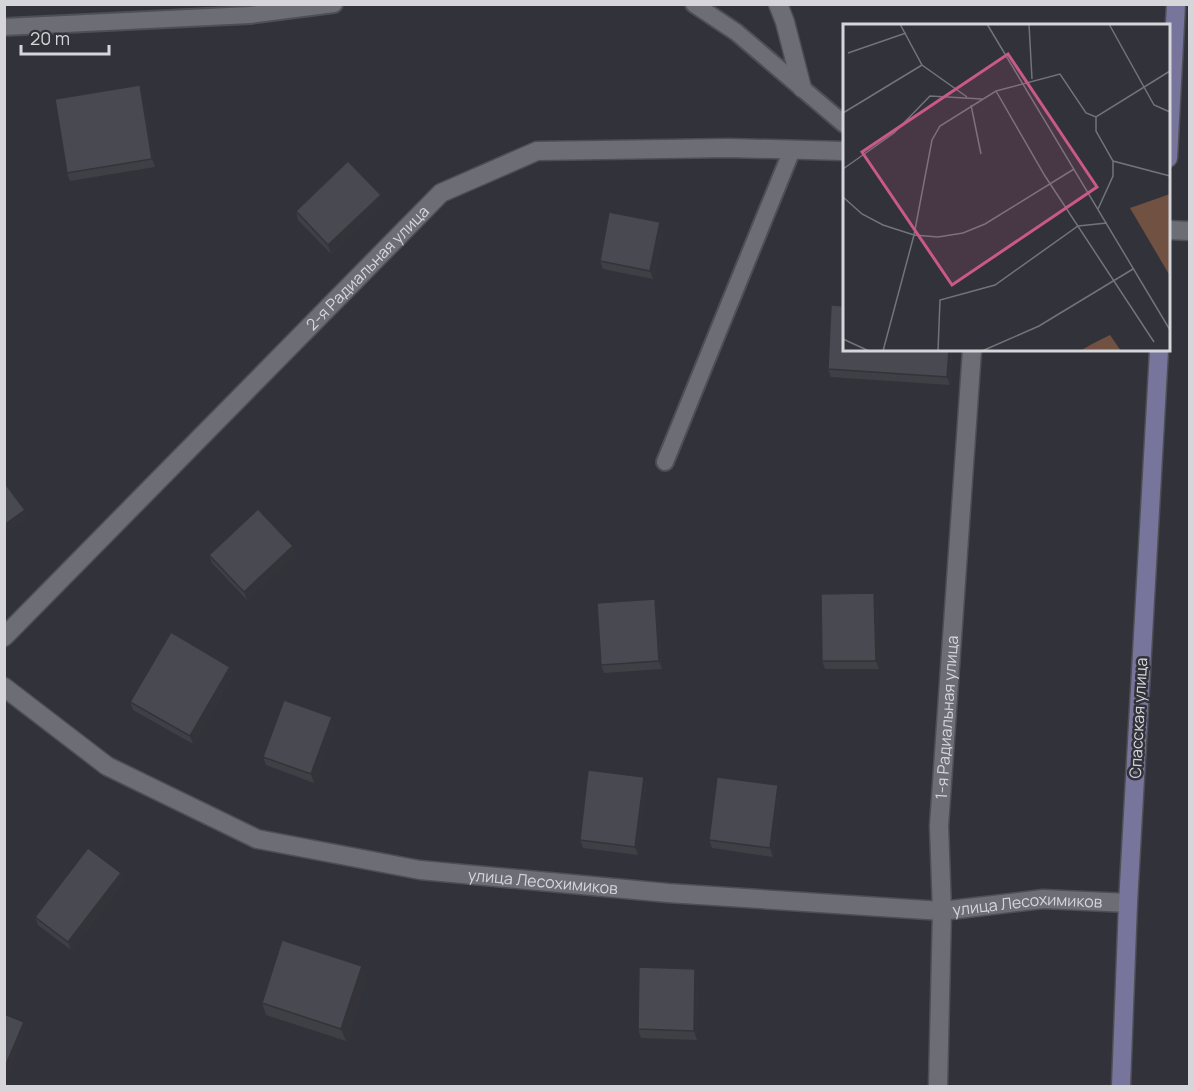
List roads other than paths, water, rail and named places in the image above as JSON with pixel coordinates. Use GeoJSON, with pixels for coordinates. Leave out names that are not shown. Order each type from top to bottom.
{"type":"FeatureCollection","features":[{"type":"Feature","properties":{"kind":"street"},"geometry":{"type":"LineString","coordinates":[[778,4],[802,88]]}},
{"type":"Feature","properties":{"kind":"street"},"geometry":{"type":"LineString","coordinates":[[1170,120],[1176,4]]}},
{"type":"Feature","properties":{"kind":"street","name":"2-я Радиальная улица"},"geometry":{"type":"LineString","coordinates":[[4,637],[441,193],[537,151],[729,148],[843,151]]}},
{"type":"Feature","properties":{"kind":"street"},"geometry":{"type":"LineString","coordinates":[[1170,230],[1190,231]]}},
{"type":"Feature","properties":{"kind":"street","name":"1-я Радиальная улица"},"geometry":{"type":"LineString","coordinates":[[938,1086],[942,911],[939,826],[972,351]]}},
{"type":"Feature","properties":{"kind":"street","name":"Спасская улица"},"geometry":{"type":"LineString","coordinates":[[1121,1086],[1128,903],[1159,351]]}},
{"type":"Feature","properties":{"kind":"street","name":"улица Лесохимиков"},"geometry":{"type":"LineString","coordinates":[[4,687],[107,766],[256,839],[420,870],[668,893],[942,911],[1043,899],[1128,903]]}},
{"type":"Feature","properties":{"kind":"lane"},"geometry":{"type":"LineString","coordinates":[[4,27],[250,15],[334,4]]}},
{"type":"Feature","properties":{"kind":"lane"},"geometry":{"type":"LineString","coordinates":[[694,4],[736,32],[843,123]]}},
{"type":"Feature","properties":{"kind":"lane"},"geometry":{"type":"LineString","coordinates":[[665,462],[792,150]]}}]}
